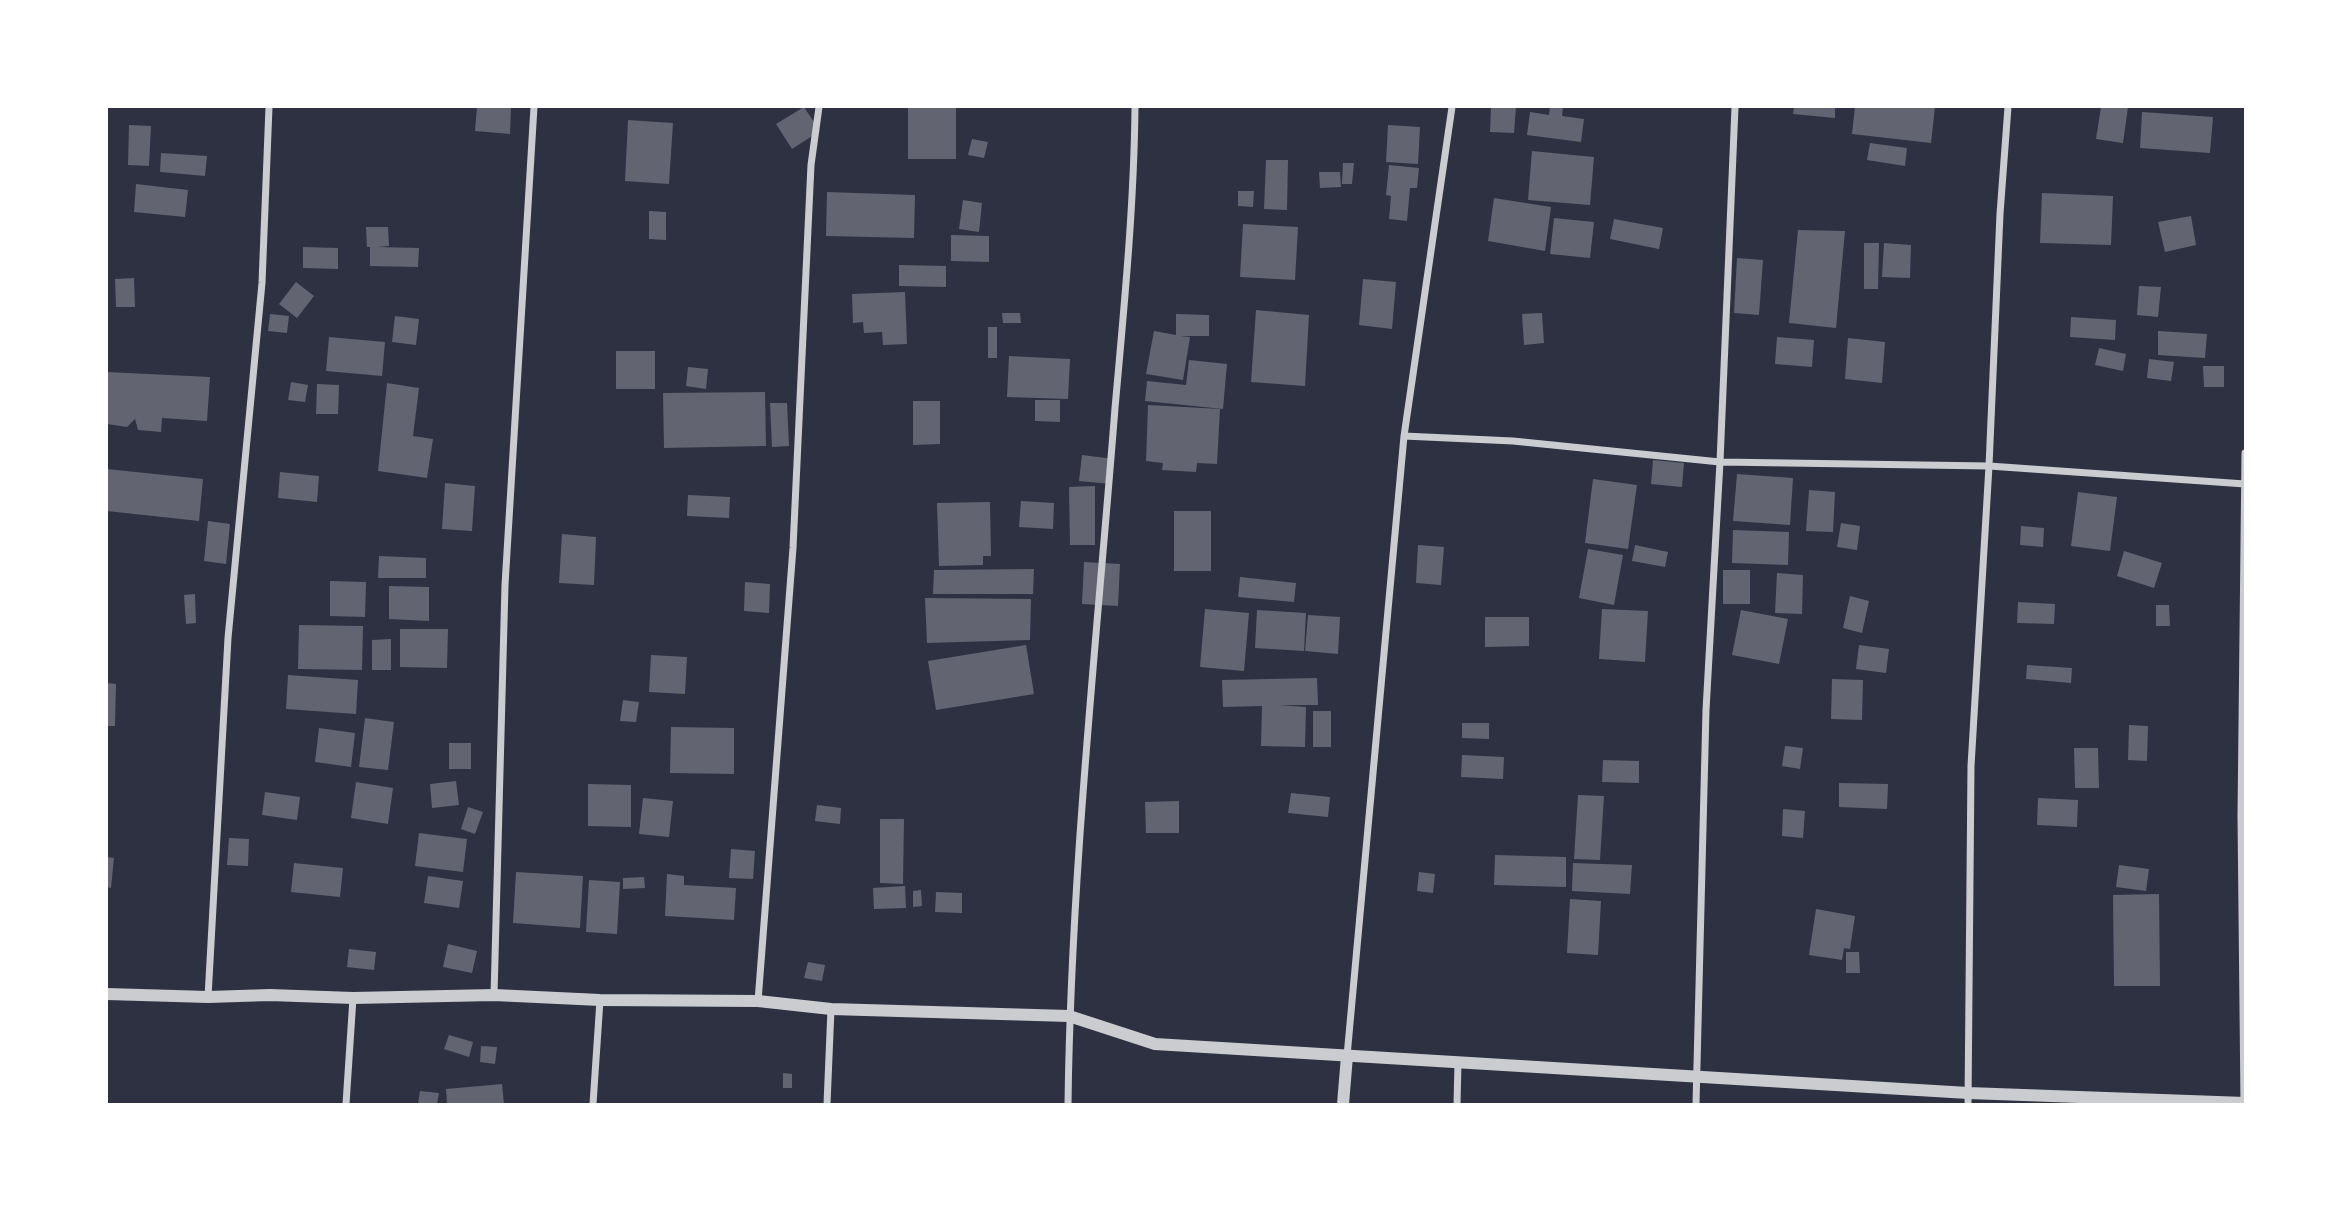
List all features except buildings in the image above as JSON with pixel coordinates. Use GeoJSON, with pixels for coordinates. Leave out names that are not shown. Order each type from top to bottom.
{"type":"FeatureCollection","features":[{"type":"Feature","properties":{"kind":"street"},"geometry":{"type":"LineString","coordinates":[[208,997],[228,638],[262,283],[270,107]]}},
{"type":"Feature","properties":{"kind":"street"},"geometry":{"type":"LineString","coordinates":[[494,995],[505,585],[534,107]]}},
{"type":"Feature","properties":{"kind":"street"},"geometry":{"type":"LineString","coordinates":[[758,1001],[793,548],[811,165],[819,107]]}},
{"type":"Feature","properties":{"kind":"street"},"geometry":{"type":"LineString","coordinates":[[1068,1104],[1069,1016],[1084,791],[1119,363],[1135,107]]}},
{"type":"Feature","properties":{"kind":"street"},"geometry":{"type":"LineString","coordinates":[[1343,1104],[1404,436],[1452,107]]}},
{"type":"Feature","properties":{"kind":"street"},"geometry":{"type":"LineString","coordinates":[[1696,1104],[1706,710],[1735,107]]}},
{"type":"Feature","properties":{"kind":"street"},"geometry":{"type":"LineString","coordinates":[[1968,1099],[1971,765],[2008,107]]}},
{"type":"Feature","properties":{"kind":"street"},"geometry":{"type":"LineString","coordinates":[[1404,436],[1513,441],[1720,462],[1989,466],[2244,484]]}},
{"type":"Feature","properties":{"kind":"street"},"geometry":{"type":"LineString","coordinates":[[107,994],[353,998],[494,995],[600,1000],[758,1001],[831,1009],[1069,1016],[1155,1045],[1697,1077],[1968,1099],[2245,1104],[2241,816],[2245,453]]}},
{"type":"Feature","properties":{"kind":"street"},"geometry":{"type":"LineString","coordinates":[[346,1104],[353,998]]}},
{"type":"Feature","properties":{"kind":"street"},"geometry":{"type":"LineString","coordinates":[[593,1104],[600,1000]]}},
{"type":"Feature","properties":{"kind":"street"},"geometry":{"type":"LineString","coordinates":[[828,1104],[831,1009]]}},
{"type":"Feature","properties":{"kind":"street"},"geometry":{"type":"LineString","coordinates":[[1457,1104],[1458,1063]]}}]}
